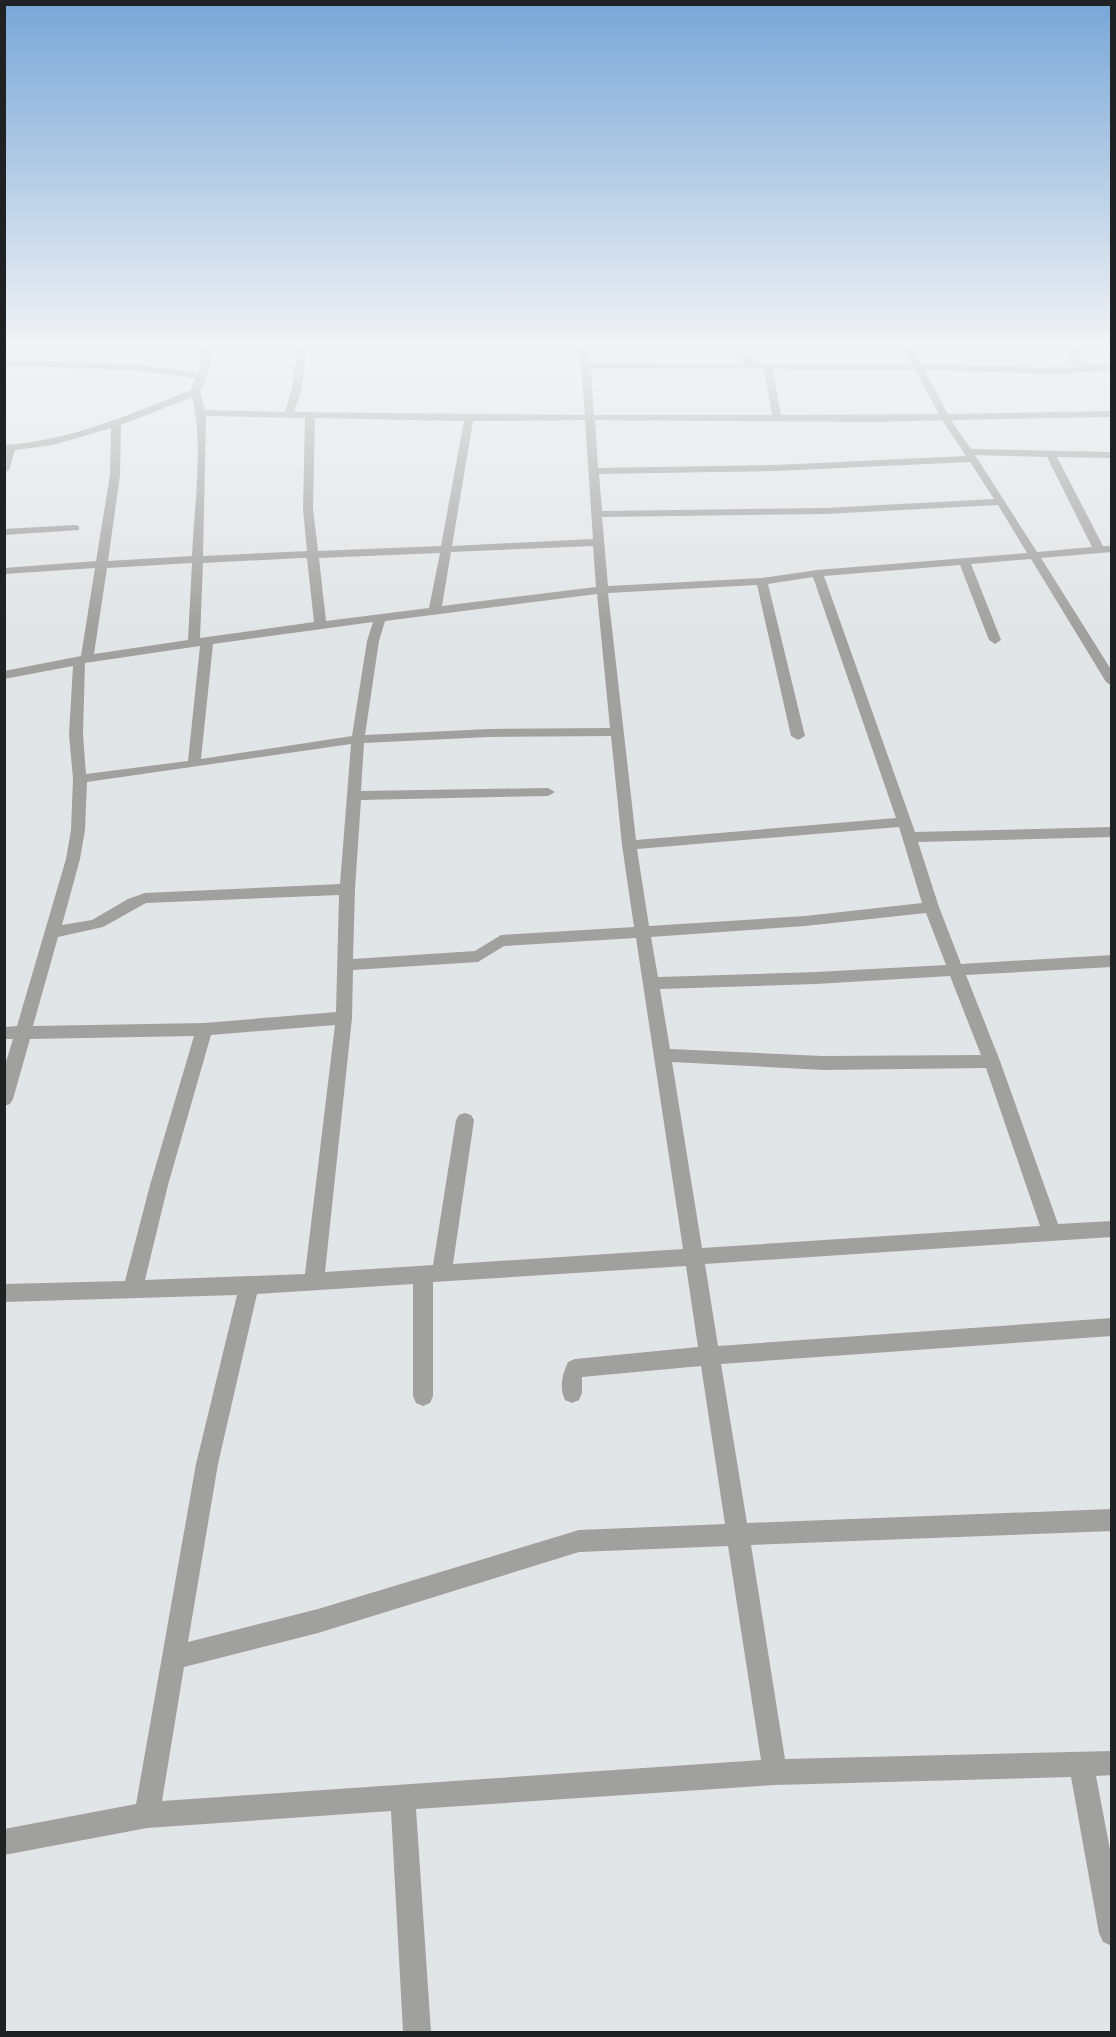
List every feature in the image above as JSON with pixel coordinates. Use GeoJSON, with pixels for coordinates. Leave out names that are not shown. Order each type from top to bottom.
{"type":"FeatureCollection","features":[{"type":"Feature","properties":{"kind":"street"},"geometry":{"type":"LineString","coordinates":[[4,470],[8,448],[56,439]]}},
{"type":"Feature","properties":{"kind":"street"},"geometry":{"type":"LineString","coordinates":[[4,1099],[75,849],[80,779],[76,734],[83,660],[115,475],[117,439]]}},
{"type":"Feature","properties":{"kind":"street"},"geometry":{"type":"LineString","coordinates":[[194,764],[200,642],[197,558],[202,439]]}},
{"type":"Feature","properties":{"kind":"street"},"geometry":{"type":"LineString","coordinates":[[309,439],[308,509],[320,625]]}},
{"type":"Feature","properties":{"kind":"street"},"geometry":{"type":"LineString","coordinates":[[435,610],[465,439]]}},
{"type":"Feature","properties":{"kind":"street"},"geometry":{"type":"LineString","coordinates":[[590,439],[602,590],[629,845],[775,1772]]}},
{"type":"Feature","properties":{"kind":"street"},"geometry":{"type":"LineString","coordinates":[[959,439],[1112,682]]}},
{"type":"Feature","properties":{"kind":"street"},"geometry":{"type":"LineString","coordinates":[[592,471],[775,468],[970,455],[1050,453],[1112,455]]}},
{"type":"Feature","properties":{"kind":"street"},"geometry":{"type":"LineString","coordinates":[[4,675],[200,642],[602,590],[762,580],[817,573],[1105,549],[1050,453]]}},
{"type":"Feature","properties":{"kind":"street"},"geometry":{"type":"LineString","coordinates":[[596,514],[825,511],[1001,502]]}},
{"type":"Feature","properties":{"kind":"street"},"geometry":{"type":"LineString","coordinates":[[4,532],[75,528]]}},
{"type":"Feature","properties":{"kind":"street"},"geometry":{"type":"LineString","coordinates":[[4,570],[197,558],[446,550],[598,542]]}},
{"type":"Feature","properties":{"kind":"street"},"geometry":{"type":"LineString","coordinates":[[965,562],[995,640]]}},
{"type":"Feature","properties":{"kind":"street"},"geometry":{"type":"LineString","coordinates":[[817,573],[891,780],[931,907],[992,1061],[1051,1231]]}},
{"type":"Feature","properties":{"kind":"street"},"geometry":{"type":"LineString","coordinates":[[762,580],[798,736]]}},
{"type":"Feature","properties":{"kind":"street"},"geometry":{"type":"LineString","coordinates":[[314,1280],[344,1018],[347,890],[358,739],[373,641],[380,617]]}},
{"type":"Feature","properties":{"kind":"street"},"geometry":{"type":"LineString","coordinates":[[80,779],[358,739],[489,733],[616,732]]}},
{"type":"Feature","properties":{"kind":"street"},"geometry":{"type":"LineString","coordinates":[[355,796],[548,792]]}},
{"type":"Feature","properties":{"kind":"street"},"geometry":{"type":"LineString","coordinates":[[629,845],[904,822]]}},
{"type":"Feature","properties":{"kind":"street"},"geometry":{"type":"LineString","coordinates":[[909,837],[1112,832]]}},
{"type":"Feature","properties":{"kind":"street"},"geometry":{"type":"LineString","coordinates":[[53,932],[88,927],[104,921],[130,904],[145,898],[347,890]]}},
{"type":"Feature","properties":{"kind":"street"},"geometry":{"type":"LineString","coordinates":[[346,965],[478,956],[501,941],[805,921],[931,907]]}},
{"type":"Feature","properties":{"kind":"street"},"geometry":{"type":"LineString","coordinates":[[651,983],[816,978],[1112,961]]}},
{"type":"Feature","properties":{"kind":"street"},"geometry":{"type":"LineString","coordinates":[[4,1033],[204,1029],[344,1018]]}},
{"type":"Feature","properties":{"kind":"street"},"geometry":{"type":"LineString","coordinates":[[133,1288],[159,1185],[204,1029]]}},
{"type":"Feature","properties":{"kind":"street"},"geometry":{"type":"LineString","coordinates":[[661,1055],[823,1063],[992,1061]]}},
{"type":"Feature","properties":{"kind":"street"},"geometry":{"type":"LineString","coordinates":[[423,1396],[433,1272],[465,1120]]}},
{"type":"Feature","properties":{"kind":"street"},"geometry":{"type":"LineString","coordinates":[[4,1293],[249,1286],[1051,1231],[1112,1229]]}},
{"type":"Feature","properties":{"kind":"street"},"geometry":{"type":"LineString","coordinates":[[147,1815],[207,1464],[249,1286]]}},
{"type":"Feature","properties":{"kind":"street"},"geometry":{"type":"LineString","coordinates":[[572,1393],[572,1375],[574,1369],[579,1368],[708,1356],[1112,1327]]}},
{"type":"Feature","properties":{"kind":"street"},"geometry":{"type":"LineString","coordinates":[[173,1658],[318,1621],[579,1541],[1112,1520]]}},
{"type":"Feature","properties":{"kind":"street"},"geometry":{"type":"LineString","coordinates":[[4,1842],[147,1815],[775,1772],[1112,1763]]}},
{"type":"Feature","properties":{"kind":"street"},"geometry":{"type":"LineString","coordinates":[[1081,1765],[1112,1934]]}},
{"type":"Feature","properties":{"kind":"street"},"geometry":{"type":"LineString","coordinates":[[403,1798],[417,2032]]}}]}
